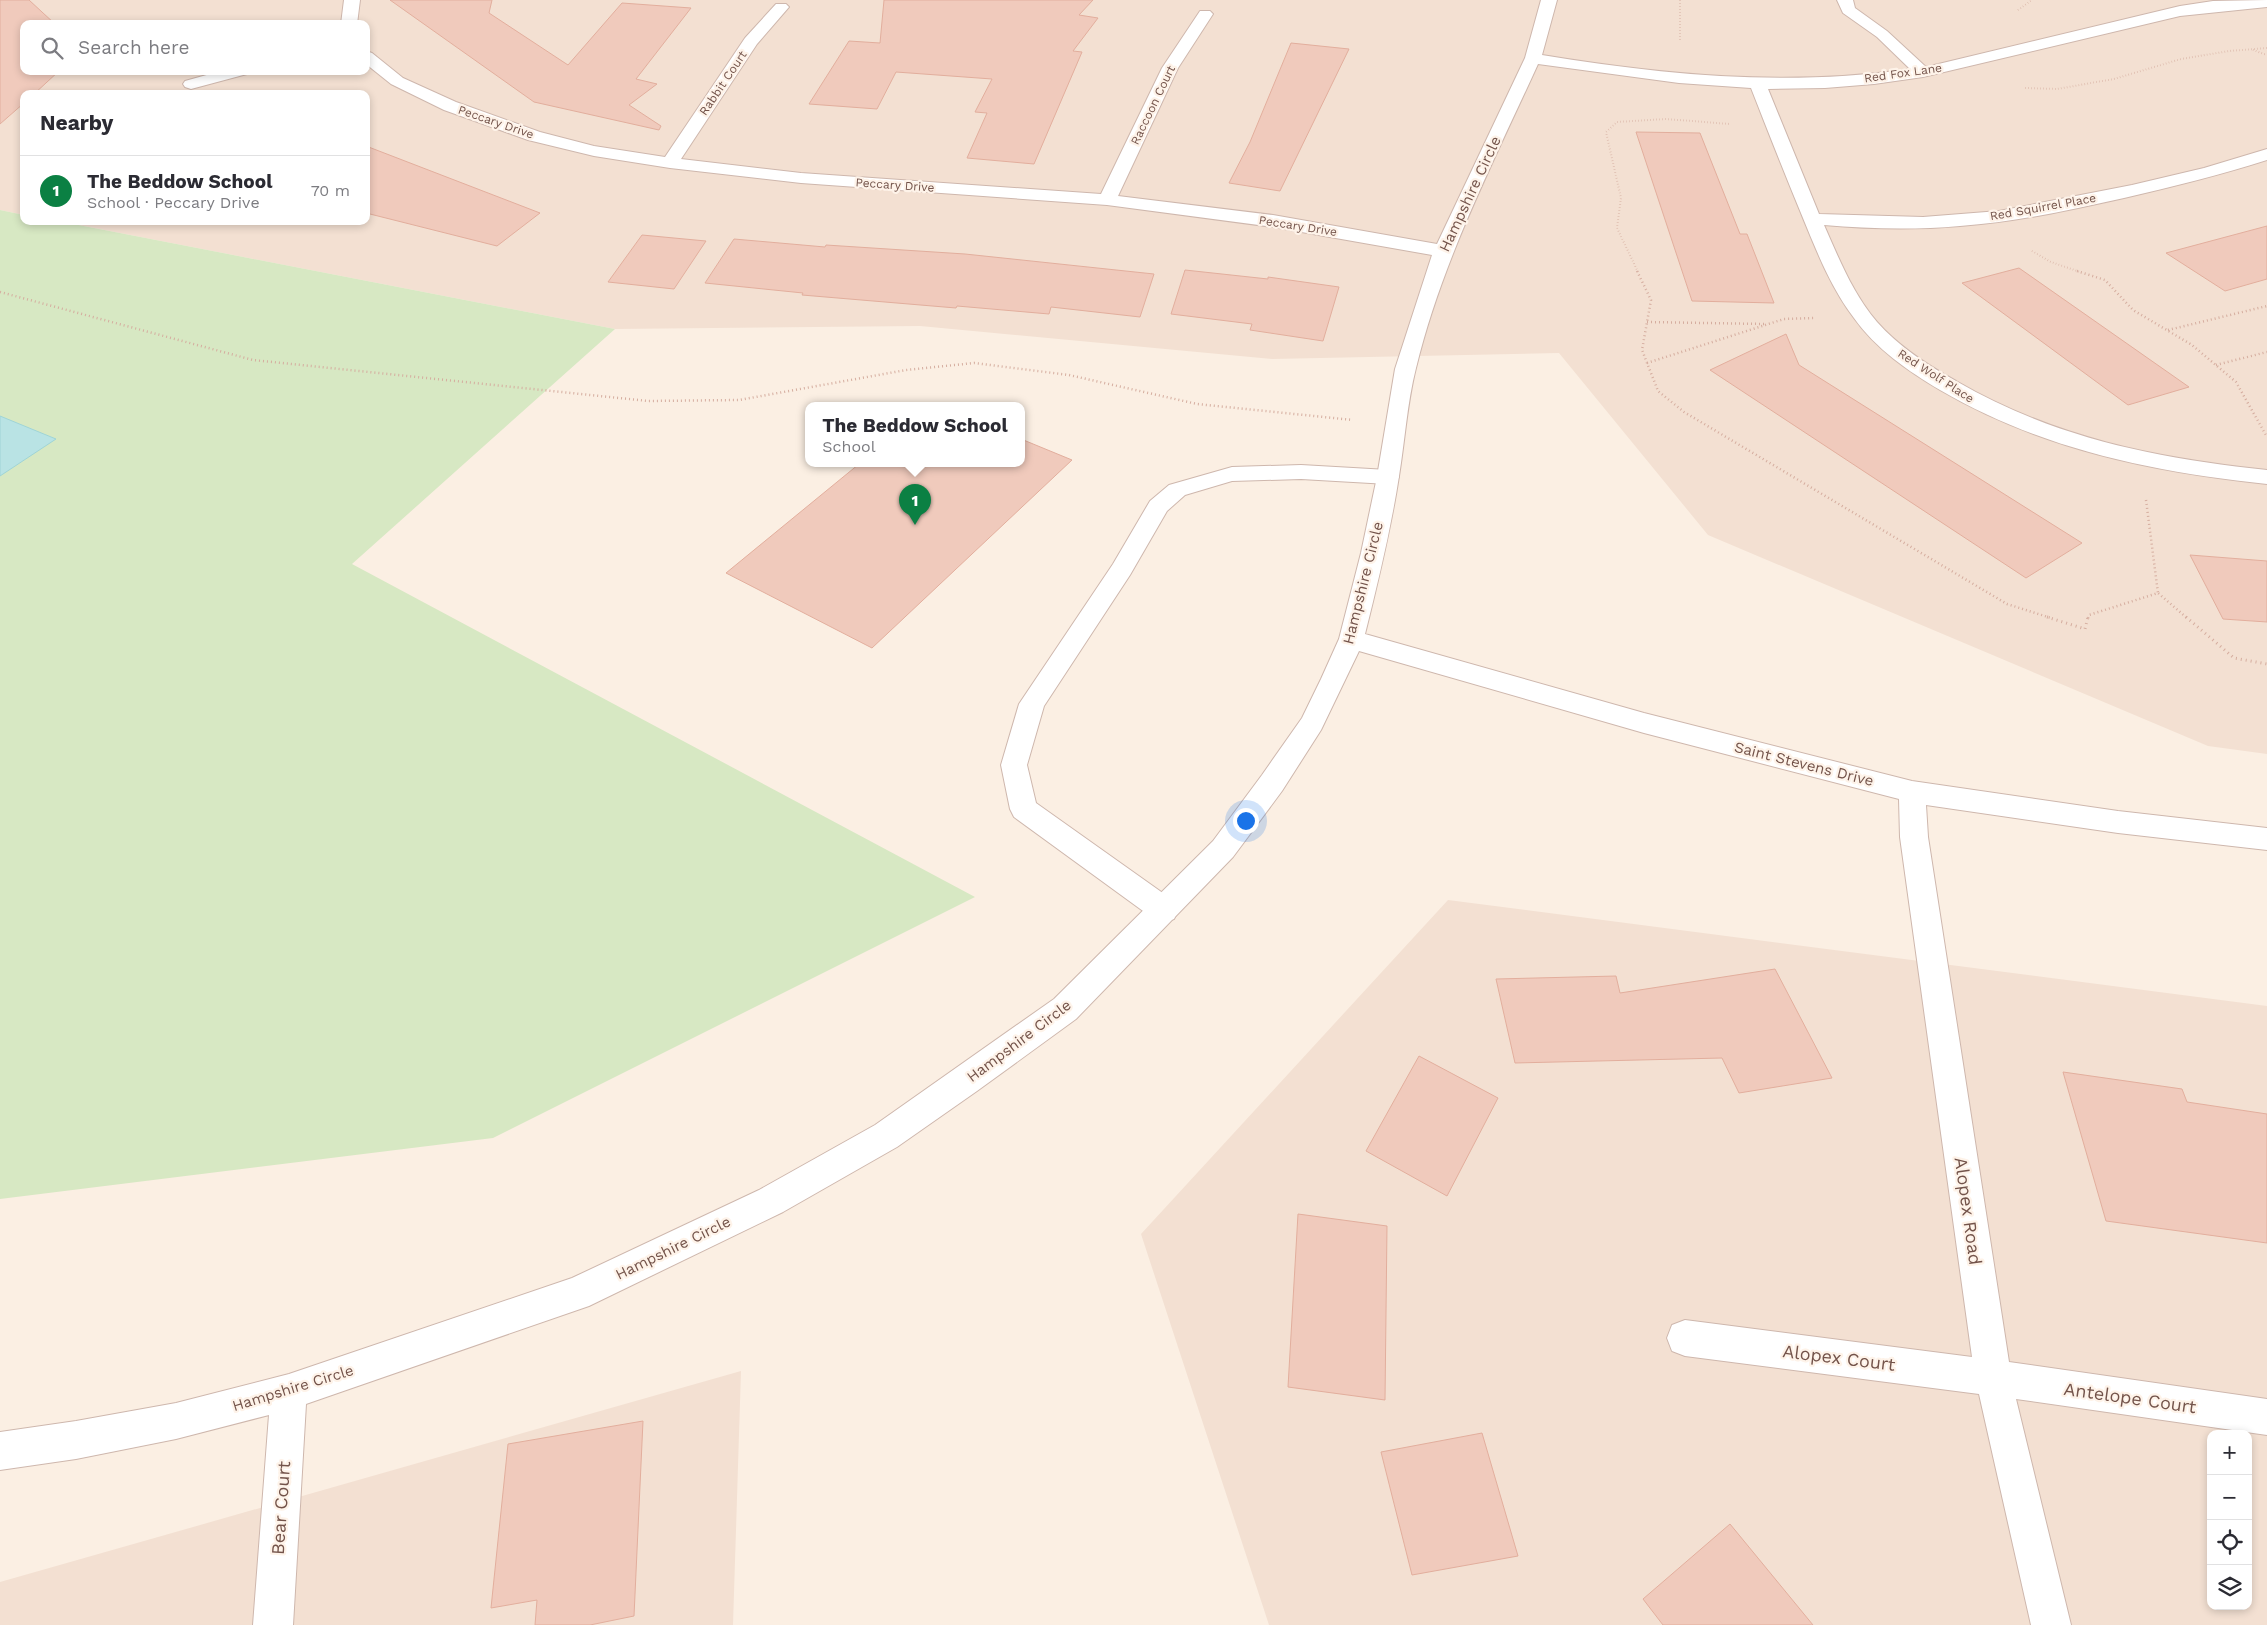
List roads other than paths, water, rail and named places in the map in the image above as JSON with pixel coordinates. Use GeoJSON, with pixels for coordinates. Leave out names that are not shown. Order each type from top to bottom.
{"type":"FeatureCollection","features":[{"type":"Feature","properties":{"kind":"street"},"geometry":{"type":"LineString","coordinates":[[349,20],[352,0]]}},
{"type":"Feature","properties":{"kind":"street","name":"Hampshire Circle"},"geometry":{"type":"LineString","coordinates":[[0,1451],[76,1440],[176,1421],[289,1392],[578,1294],[771,1201],[886,1136],[1065,1009],[1223,849],[1272,784],[1312,723],[1351,639],[1373,553],[1388,477],[1405,369],[1420,314],[1443,251],[1533,58],[1549,0]]}},
{"type":"Feature","properties":{"kind":"street"},"geometry":{"type":"LineString","coordinates":[[1845,0],[1848,10],[1882,34],[1922,72]]}},
{"type":"Feature","properties":{"kind":"street","name":"Red Fox Lane"},"geometry":{"type":"LineString","coordinates":[[1533,58],[1647,75],[1758,84],[1837,81],[1922,72],[2180,11],[2213,6],[2267,2]]}},
{"type":"Feature","properties":{"kind":"street","name":"Rabbit Court"},"geometry":{"type":"LineString","coordinates":[[670,163],[752,41],[781,7]]}},
{"type":"Feature","properties":{"kind":"street","name":"Raccoon Court"},"geometry":{"type":"LineString","coordinates":[[1107,200],[1170,68],[1205,14]]}},
{"type":"Feature","properties":{"kind":"street","name":"Peccary Drive"},"geometry":{"type":"LineString","coordinates":[[370,59],[397,80],[424,95],[501,125],[565,145],[670,163],[801,178],[1107,200],[1265,220],[1443,251]]}},
{"type":"Feature","properties":{"kind":"street"},"geometry":{"type":"LineString","coordinates":[[191,84],[226,75]]}},
{"type":"Feature","properties":{"kind":"street","name":"Red Wolf Place"},"geometry":{"type":"LineString","coordinates":[[1758,84],[1825,251],[1871,327],[1904,358],[1949,387],[1989,409],[2034,429],[2099,450],[2141,460],[2209,472],[2267,477]]}},
{"type":"Feature","properties":{"kind":"street","name":"Red Squirrel Place"},"geometry":{"type":"LineString","coordinates":[[1813,220],[1904,223],[1977,218],[2089,200],[2228,167],[2267,154]]}},
{"type":"Feature","properties":{"kind":"street"},"geometry":{"type":"LineString","coordinates":[[1164,910],[1024,809],[1014,765],[1032,704],[1122,569],[1158,506],[1177,490],[1203,480],[1232,474],[1271,472],[1388,477]]}},
{"type":"Feature","properties":{"kind":"street","name":"Saint Stevens Drive"},"geometry":{"type":"LineString","coordinates":[[1351,639],[1401,655],[1644,723],[1912,792],[2118,822],[2267,839]]}},
{"type":"Feature","properties":{"kind":"street","name":"Alopex Road"},"geometry":{"type":"LineString","coordinates":[[1912,792],[1914,837],[1993,1378],[2051,1625]]}},
{"type":"Feature","properties":{"kind":"street","name":"Alopex Court"},"geometry":{"type":"LineString","coordinates":[[1684,1338],[1993,1378]]}},
{"type":"Feature","properties":{"kind":"street","name":"Antelope Court"},"geometry":{"type":"LineString","coordinates":[[1993,1378],[2267,1417]]}},
{"type":"Feature","properties":{"kind":"street","name":"Bear Court"},"geometry":{"type":"LineString","coordinates":[[273,1625],[289,1392]]}},
{"type":"Feature","properties":{"kind":"water"},"geometry":{"type":"Polygon","coordinates":[[[0,416],[56,439],[0,476],[0,416]]]}},
{"type":"Feature","properties":{"kind":"place","name":"The Beddow School"},"geometry":{"type":"Point","coordinates":[915,525]}}]}
